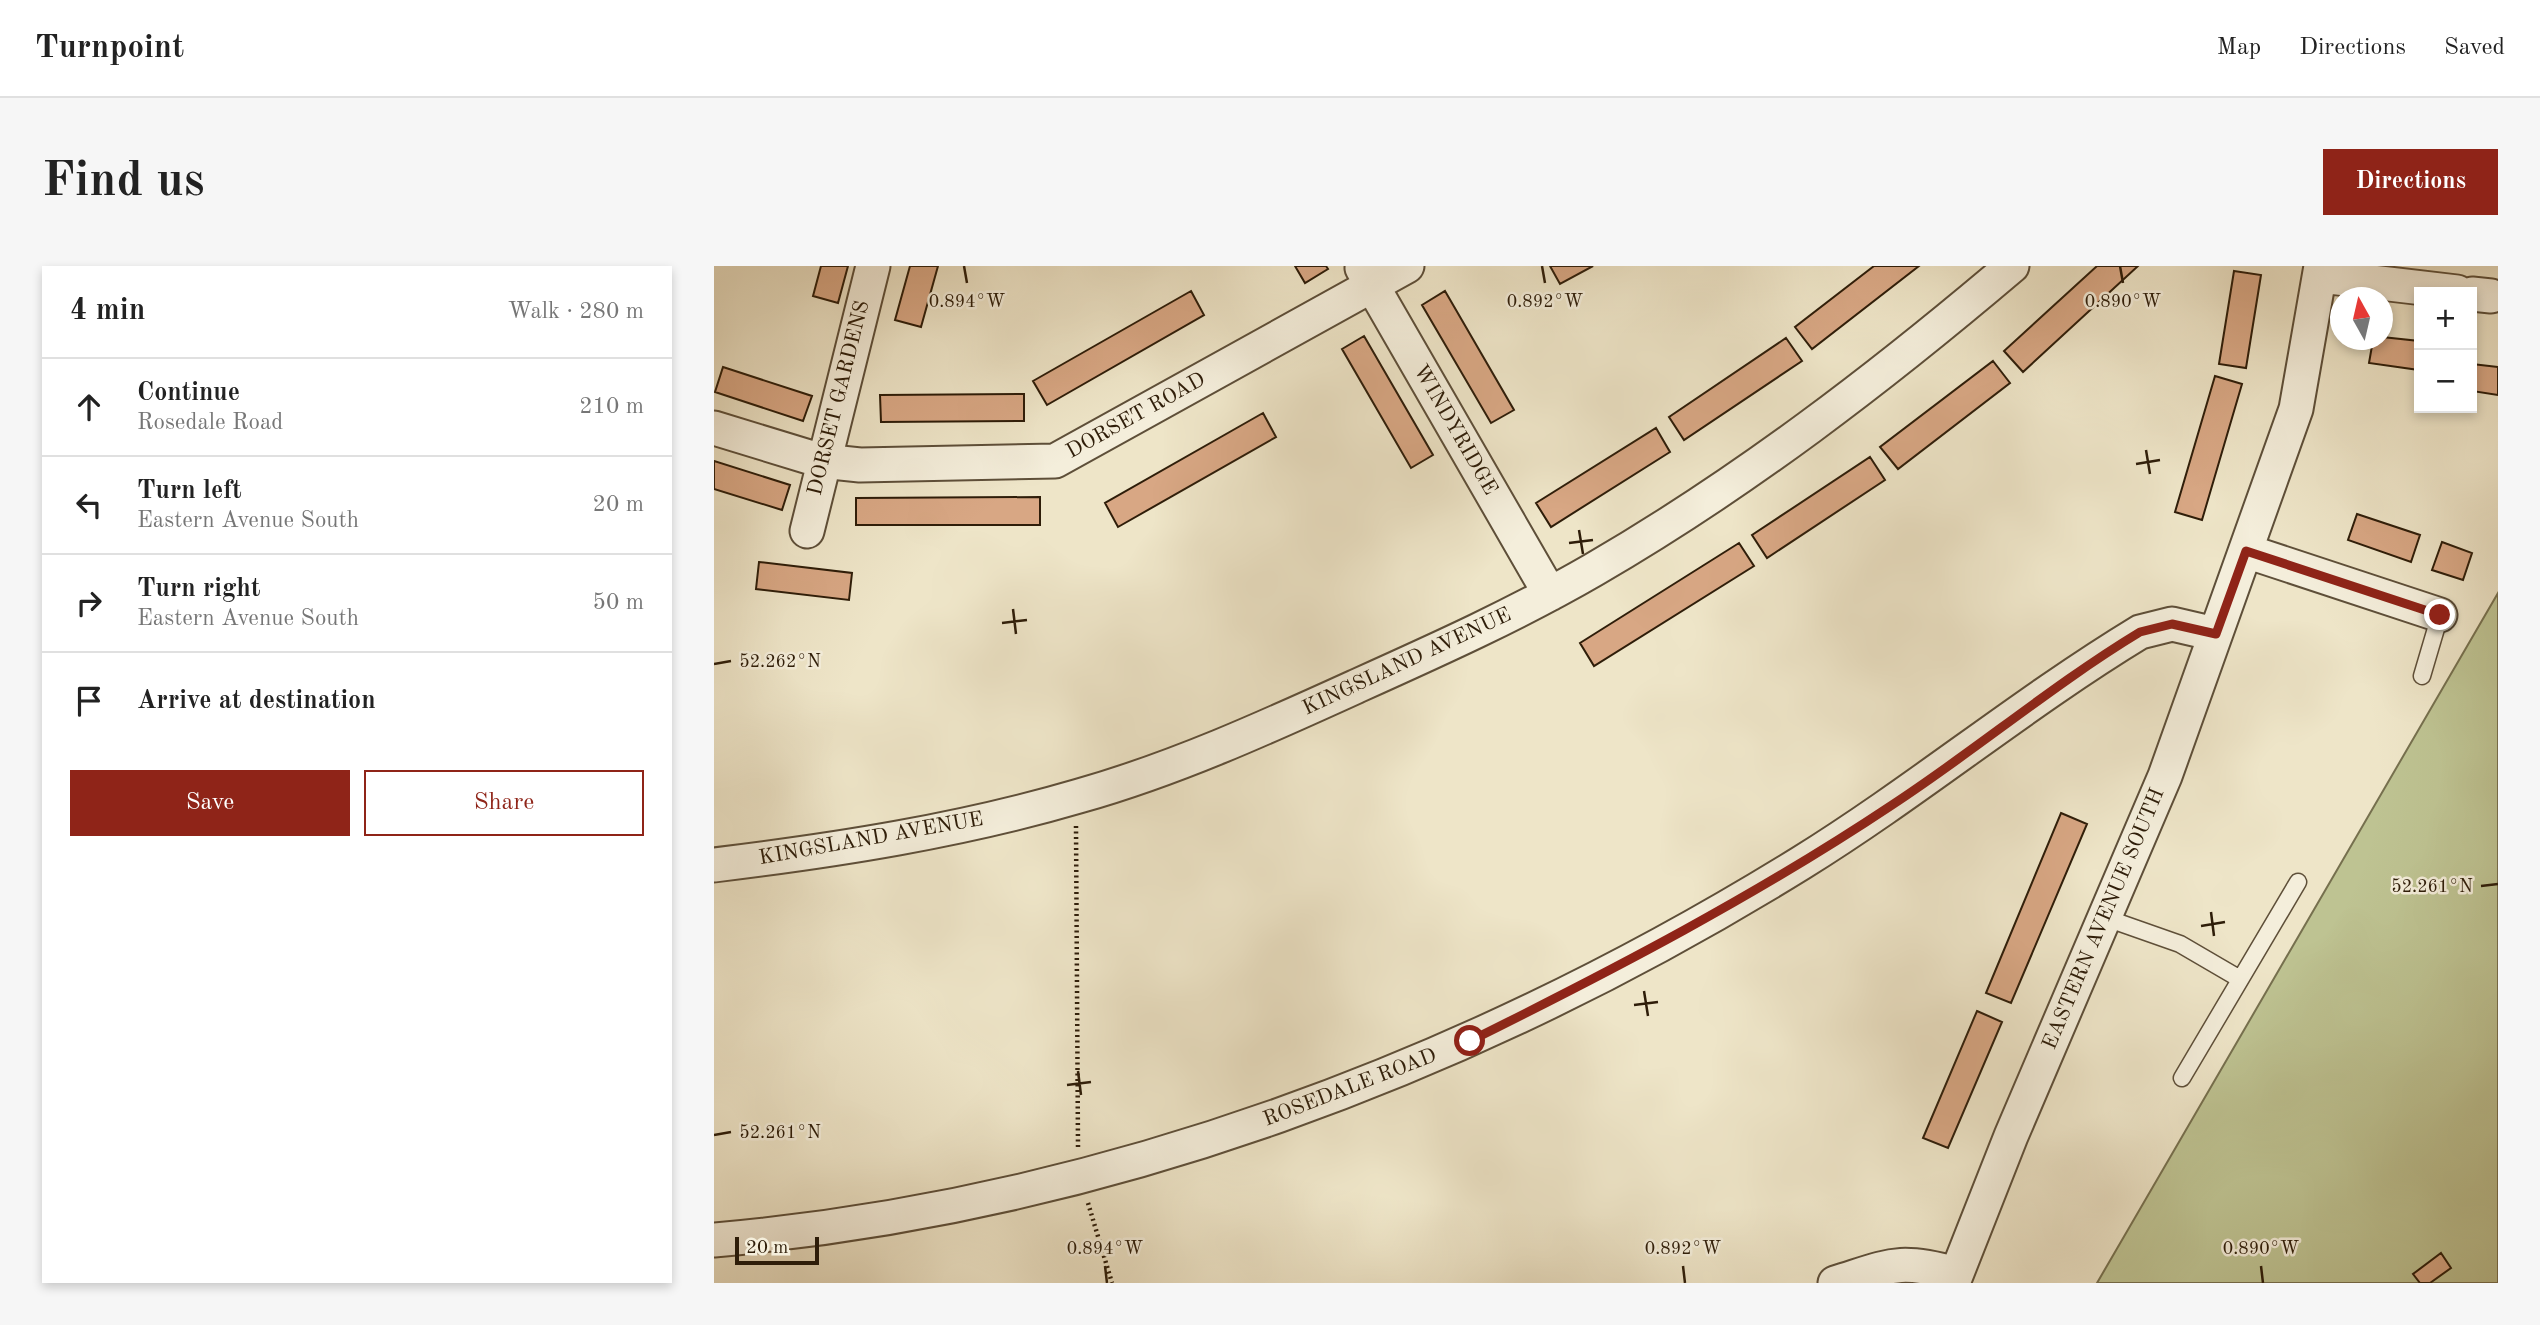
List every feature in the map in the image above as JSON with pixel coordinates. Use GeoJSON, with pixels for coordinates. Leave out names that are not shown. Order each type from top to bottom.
{"type":"FeatureCollection","features":[{"type":"Feature","properties":{"kind":"street","name":"DORSET GARDENS"},"geometry":{"type":"LineString","coordinates":[[807,531],[822,461],[873,266]]}},
{"type":"Feature","properties":{"kind":"street","name":"DORSET ROAD"},"geometry":{"type":"LineString","coordinates":[[714,428],[822,461],[859,465],[1055,461],[1366,276],[1407,266]]}},
{"type":"Feature","properties":{"kind":"street","name":"KINGSLAND AVENUE"},"geometry":{"type":"LineString","coordinates":[[714,865],[889,840],[1076,797],[1143,776],[1301,712],[1550,594],[1663,527],[1786,445],[1883,372],[2012,266]]}},
{"type":"Feature","properties":{"kind":"street"},"geometry":{"type":"LineString","coordinates":[[2321,271],[2425,287]]}},
{"type":"Feature","properties":{"kind":"street","name":"EASTERN AVENUE SOUTH"},"geometry":{"type":"LineString","coordinates":[[1954,1278],[2011,1136],[2165,776],[2296,409],[2321,271]]}},
{"type":"Feature","properties":{"kind":"street","name":"WINDYRIDGE"},"geometry":{"type":"LineString","coordinates":[[1366,276],[1550,594]]}},
{"type":"Feature","properties":{"kind":"street"},"geometry":{"type":"LineString","coordinates":[[2246,551],[2440,615]]}},
{"type":"Feature","properties":{"kind":"street","name":"ROSEDALE ROAD"},"geometry":{"type":"LineString","coordinates":[[714,1240],[895,1218],[1080,1177],[1238,1132],[1470,1041],[1693,927],[1799,864],[1893,805],[2140,632],[2172,624],[2216,634]]}},
{"type":"Feature","properties":{"kind":"street"},"geometry":{"type":"LineString","coordinates":[[1835,1283],[1902,1263],[1920,1264],[1954,1278]]}},
{"type":"Feature","properties":{"kind":"lane"},"geometry":{"type":"LineString","coordinates":[[2421,676],[2440,615]]}},
{"type":"Feature","properties":{"kind":"lane"},"geometry":{"type":"LineString","coordinates":[[2182,1078],[2298,882]]}},
{"type":"Feature","properties":{"kind":"lane"},"geometry":{"type":"LineString","coordinates":[[2106,918],[2180,944],[2240,979]]}},
{"type":"Feature","properties":{"kind":"path"},"geometry":{"type":"LineString","coordinates":[[1076,797],[1080,1177],[1112,1283]]}},
{"type":"Feature","properties":{"kind":"green space"},"geometry":{"type":"Polygon","coordinates":[[[2498,593],[2498,1283],[2097,1283],[2498,593]]]}},
{"type":"Feature","properties":{"kind":"building"},"geometry":{"type":"Polygon","coordinates":[[[821,266],[848,266],[838,303],[813,296],[821,266]]]}},
{"type":"Feature","properties":{"kind":"building"},"geometry":{"type":"Polygon","coordinates":[[[910,266],[938,266],[921,327],[895,320],[910,266]]]}},
{"type":"Feature","properties":{"kind":"building"},"geometry":{"type":"Polygon","coordinates":[[[1295,266],[1326,266],[1328,269],[1305,283],[1295,266]]]}},
{"type":"Feature","properties":{"kind":"building"},"geometry":{"type":"Polygon","coordinates":[[[1550,266],[1593,266],[1560,284],[1550,266]]]}},
{"type":"Feature","properties":{"kind":"building"},"geometry":{"type":"Polygon","coordinates":[[[1874,266],[1919,266],[1812,349],[1795,327],[1874,266]]]}},
{"type":"Feature","properties":{"kind":"building"},"geometry":{"type":"Polygon","coordinates":[[[2097,266],[2138,266],[2023,372],[2004,351],[2097,266]]]}},
{"type":"Feature","properties":{"kind":"building"},"geometry":{"type":"Polygon","coordinates":[[[2234,271],[2261,275],[2246,368],[2219,364],[2234,271]]]}},
{"type":"Feature","properties":{"kind":"building"},"geometry":{"type":"Polygon","coordinates":[[[1191,291],[1204,315],[1047,405],[1033,381],[1191,291]]]}},
{"type":"Feature","properties":{"kind":"building"},"geometry":{"type":"Polygon","coordinates":[[[1445,291],[1514,410],[1491,423],[1422,305],[1445,291]]]}},
{"type":"Feature","properties":{"kind":"building"},"geometry":{"type":"Polygon","coordinates":[[[1364,336],[1433,455],[1411,468],[1342,349],[1364,336]]]}},
{"type":"Feature","properties":{"kind":"building"},"geometry":{"type":"Polygon","coordinates":[[[1786,338],[1802,361],[1684,440],[1669,417],[1786,338]]]}},
{"type":"Feature","properties":{"kind":"building"},"geometry":{"type":"Polygon","coordinates":[[[2393,338],[2414,340],[2414,369],[2369,363],[2371,350],[2393,350],[2393,338]]]}},
{"type":"Feature","properties":{"kind":"building"},"geometry":{"type":"Polygon","coordinates":[[[1993,361],[2010,383],[1898,469],[1880,447],[1993,361]]]}},
{"type":"Feature","properties":{"kind":"building"},"geometry":{"type":"Polygon","coordinates":[[[2477,365],[2498,367],[2498,395],[2477,392],[2477,365]]]}},
{"type":"Feature","properties":{"kind":"building"},"geometry":{"type":"Polygon","coordinates":[[[723,367],[812,396],[803,421],[715,392],[723,367]]]}},
{"type":"Feature","properties":{"kind":"building"},"geometry":{"type":"Polygon","coordinates":[[[2215,376],[2242,384],[2202,520],[2175,512],[2215,376]]]}},
{"type":"Feature","properties":{"kind":"building"},"geometry":{"type":"Polygon","coordinates":[[[1024,394],[1024,421],[881,422],[880,395],[1024,394]]]}},
{"type":"Feature","properties":{"kind":"building"},"geometry":{"type":"Polygon","coordinates":[[[1263,413],[1276,437],[1118,527],[1105,503],[1263,413]]]}},
{"type":"Feature","properties":{"kind":"building"},"geometry":{"type":"Polygon","coordinates":[[[1656,428],[1670,452],[1551,527],[1536,503],[1656,428]]]}},
{"type":"Feature","properties":{"kind":"building"},"geometry":{"type":"Polygon","coordinates":[[[1870,457],[1885,480],[1767,558],[1752,535],[1870,457]]]}},
{"type":"Feature","properties":{"kind":"building"},"geometry":{"type":"Polygon","coordinates":[[[714,461],[790,485],[782,510],[714,489],[714,461]]]}},
{"type":"Feature","properties":{"kind":"building"},"geometry":{"type":"Polygon","coordinates":[[[1040,497],[1040,525],[856,525],[856,498],[1040,497]]]}},
{"type":"Feature","properties":{"kind":"building"},"geometry":{"type":"Polygon","coordinates":[[[2357,514],[2420,535],[2411,562],[2348,540],[2357,514]]]}},
{"type":"Feature","properties":{"kind":"building"},"geometry":{"type":"Polygon","coordinates":[[[2442,542],[2472,553],[2463,580],[2432,570],[2442,542]]]}},
{"type":"Feature","properties":{"kind":"building"},"geometry":{"type":"Polygon","coordinates":[[[1739,543],[1754,566],[1594,666],[1580,643],[1739,543]]]}},
{"type":"Feature","properties":{"kind":"building"},"geometry":{"type":"Polygon","coordinates":[[[759,562],[852,573],[849,600],[756,589],[759,562]]]}},
{"type":"Feature","properties":{"kind":"building"},"geometry":{"type":"Polygon","coordinates":[[[2061,813],[2087,824],[2011,1003],[1986,993],[2061,813]]]}},
{"type":"Feature","properties":{"kind":"building"},"geometry":{"type":"Polygon","coordinates":[[[1977,1011],[2002,1022],[1948,1148],[1923,1138],[1977,1011]]]}},
{"type":"Feature","properties":{"kind":"building"},"geometry":{"type":"Polygon","coordinates":[[[2441,1253],[2451,1268],[2430,1283],[2420,1283],[2413,1274],[2441,1253]]]}},
{"type":"Feature","properties":{"kind":"route"},"geometry":{"type":"LineString","coordinates":[[1470,1041],[1693,927],[1799,864],[1893,805],[2113,648],[2140,632],[2172,624],[2216,634],[2246,551],[2440,615]]}}]}
